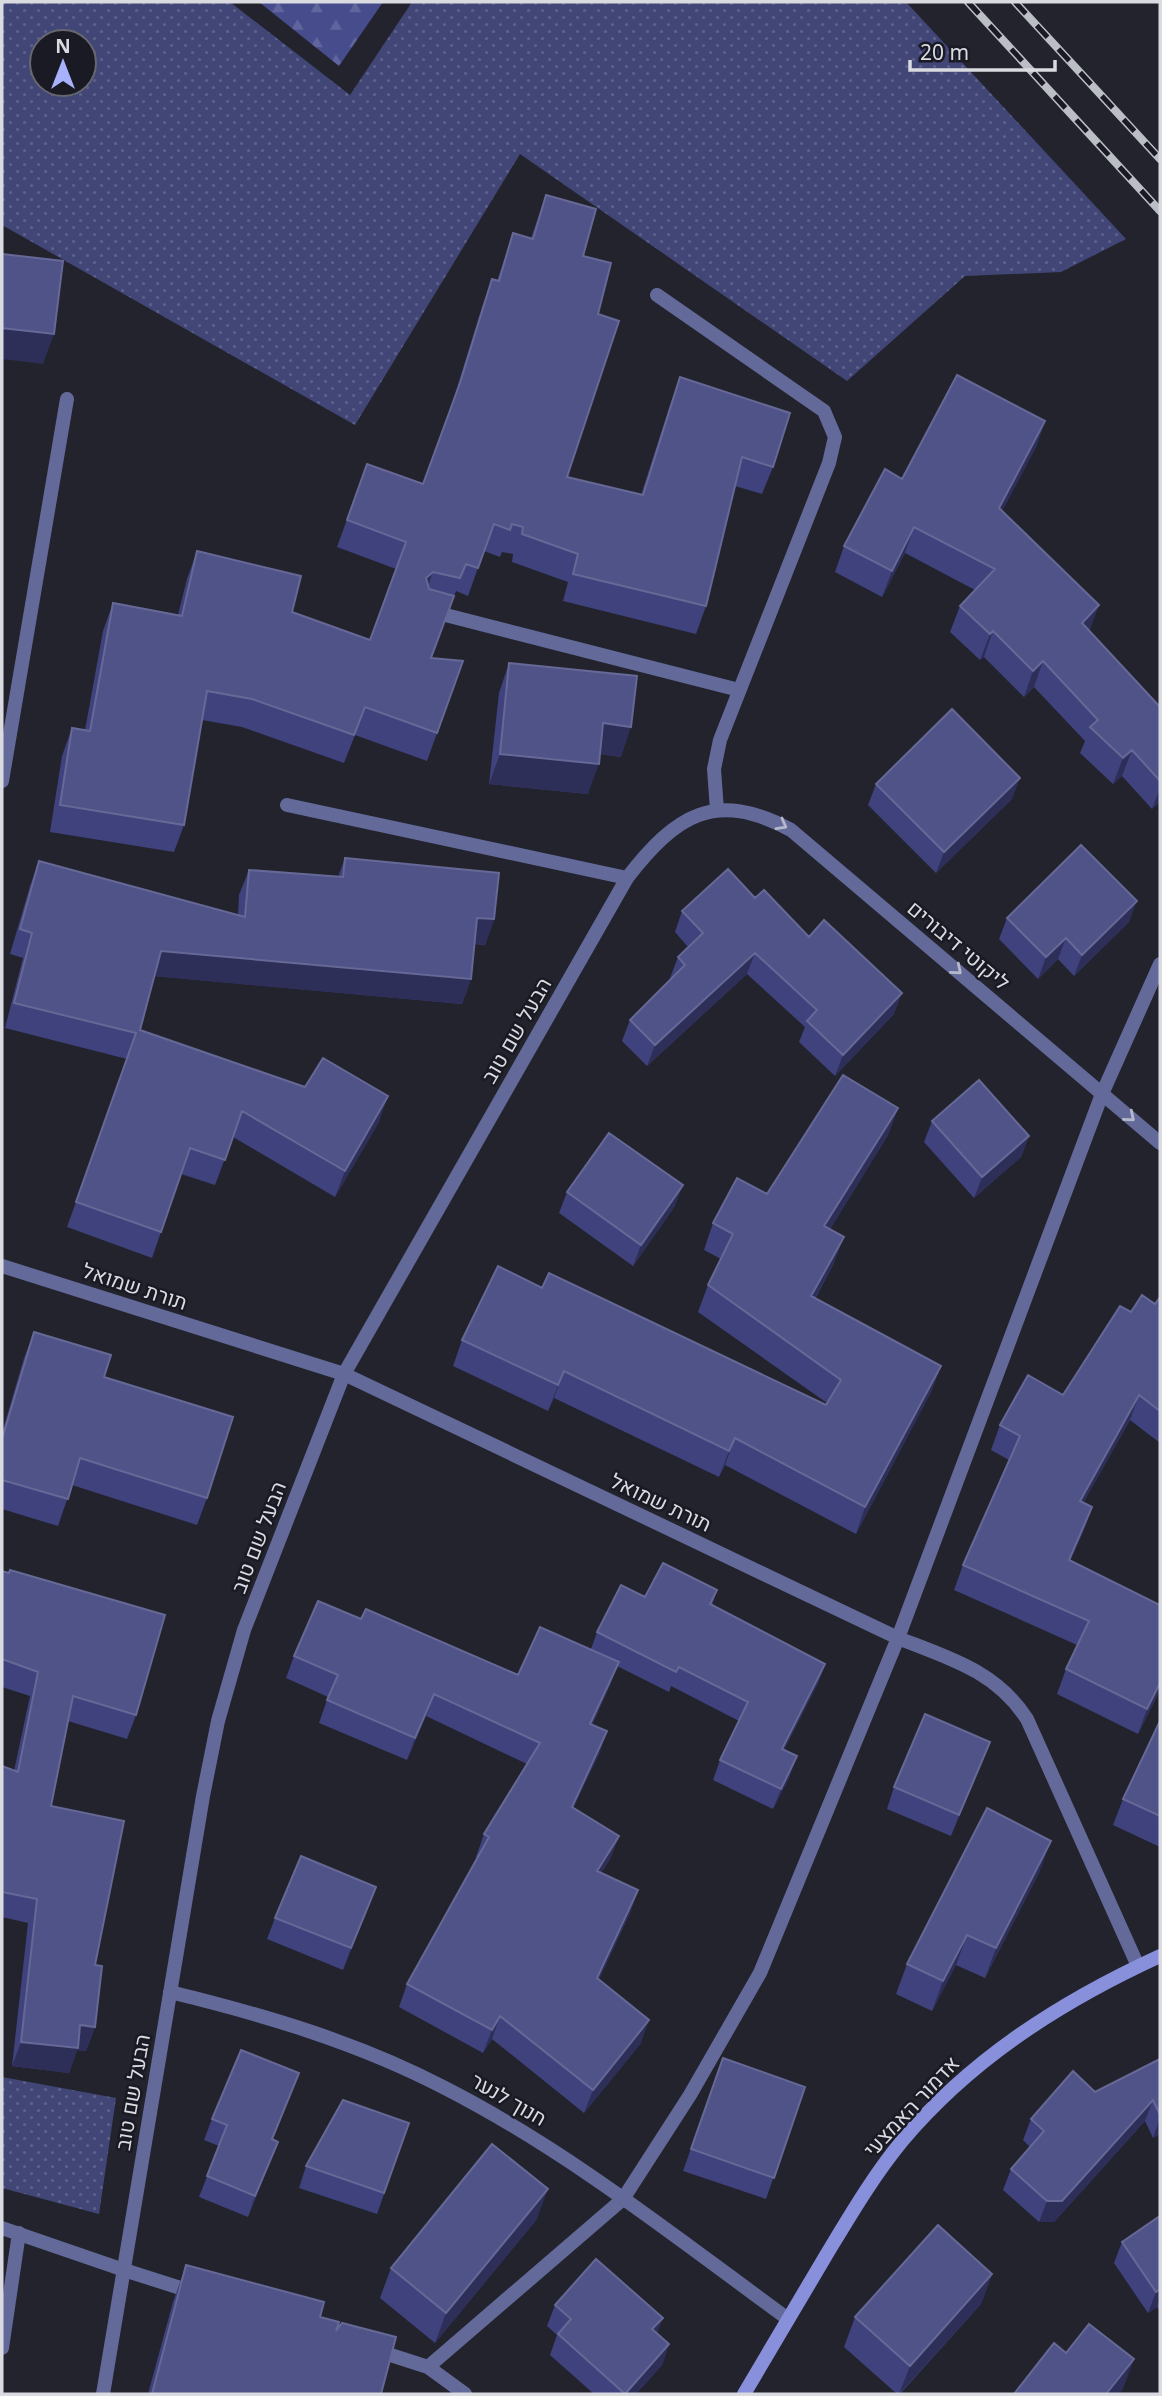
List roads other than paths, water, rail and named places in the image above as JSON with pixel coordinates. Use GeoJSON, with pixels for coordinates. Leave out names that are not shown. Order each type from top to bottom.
{"type":"FeatureCollection","features":[{"type":"Feature","properties":{"kind":"main road","name":"אדמור האמצעי"},"geometry":{"type":"LineString","coordinates":[[744,2394],[871,2183],[936,2104],[974,2068],[1019,2034],[1068,2003],[1160,1956]]}},
{"type":"Feature","properties":{"kind":"street"},"geometry":{"type":"LineString","coordinates":[[657,295],[824,411],[835,437],[829,463],[720,740],[714,769],[716,810]]}},
{"type":"Feature","properties":{"kind":"street"},"geometry":{"type":"LineString","coordinates":[[2,781],[67,399]]}},
{"type":"Feature","properties":{"kind":"street"},"geometry":{"type":"LineString","coordinates":[[425,609],[739,690]]}},
{"type":"Feature","properties":{"kind":"street"},"geometry":{"type":"LineString","coordinates":[[287,805],[627,878]]}},
{"type":"Feature","properties":{"kind":"street","name":"הבעל שם טוב"},"geometry":{"type":"LineString","coordinates":[[103,2394],[213,1745],[244,1630],[344,1374],[627,878],[647,852],[670,831],[692,817],[716,810]]}},
{"type":"Feature","properties":{"kind":"street","name":"ליקוטי דיבורים"},"geometry":{"type":"LineString","coordinates":[[716,810],[741,810],[766,816],[791,830],[1160,1143]]}},
{"type":"Feature","properties":{"kind":"street"},"geometry":{"type":"LineString","coordinates":[[428,2367],[623,2199],[691,2095],[760,1973],[898,1638],[1102,1094],[1160,964]]}},
{"type":"Feature","properties":{"kind":"street","name":"תורת שמואל"},"geometry":{"type":"LineString","coordinates":[[2,1266],[344,1374],[898,1638],[983,1673],[1007,1692],[1021,1709],[1138,1966]]}},
{"type":"Feature","properties":{"kind":"street","name":"חנוך לנער"},"geometry":{"type":"LineString","coordinates":[[170,1992],[285,2023],[434,2082],[542,2143],[788,2319]]}},
{"type":"Feature","properties":{"kind":"street"},"geometry":{"type":"LineString","coordinates":[[2,2228],[216,2300]]}},
{"type":"Feature","properties":{"kind":"street"},"geometry":{"type":"LineString","coordinates":[[2,2348],[19,2233]]}},
{"type":"Feature","properties":{"kind":"street"},"geometry":{"type":"LineString","coordinates":[[362,2346],[428,2367],[465,2394]]}},
{"type":"Feature","properties":{"kind":"railway"},"geometry":{"type":"LineString","coordinates":[[968,2],[1160,211]]}},
{"type":"Feature","properties":{"kind":"railway"},"geometry":{"type":"LineString","coordinates":[[1015,2],[1160,159]]}}]}
